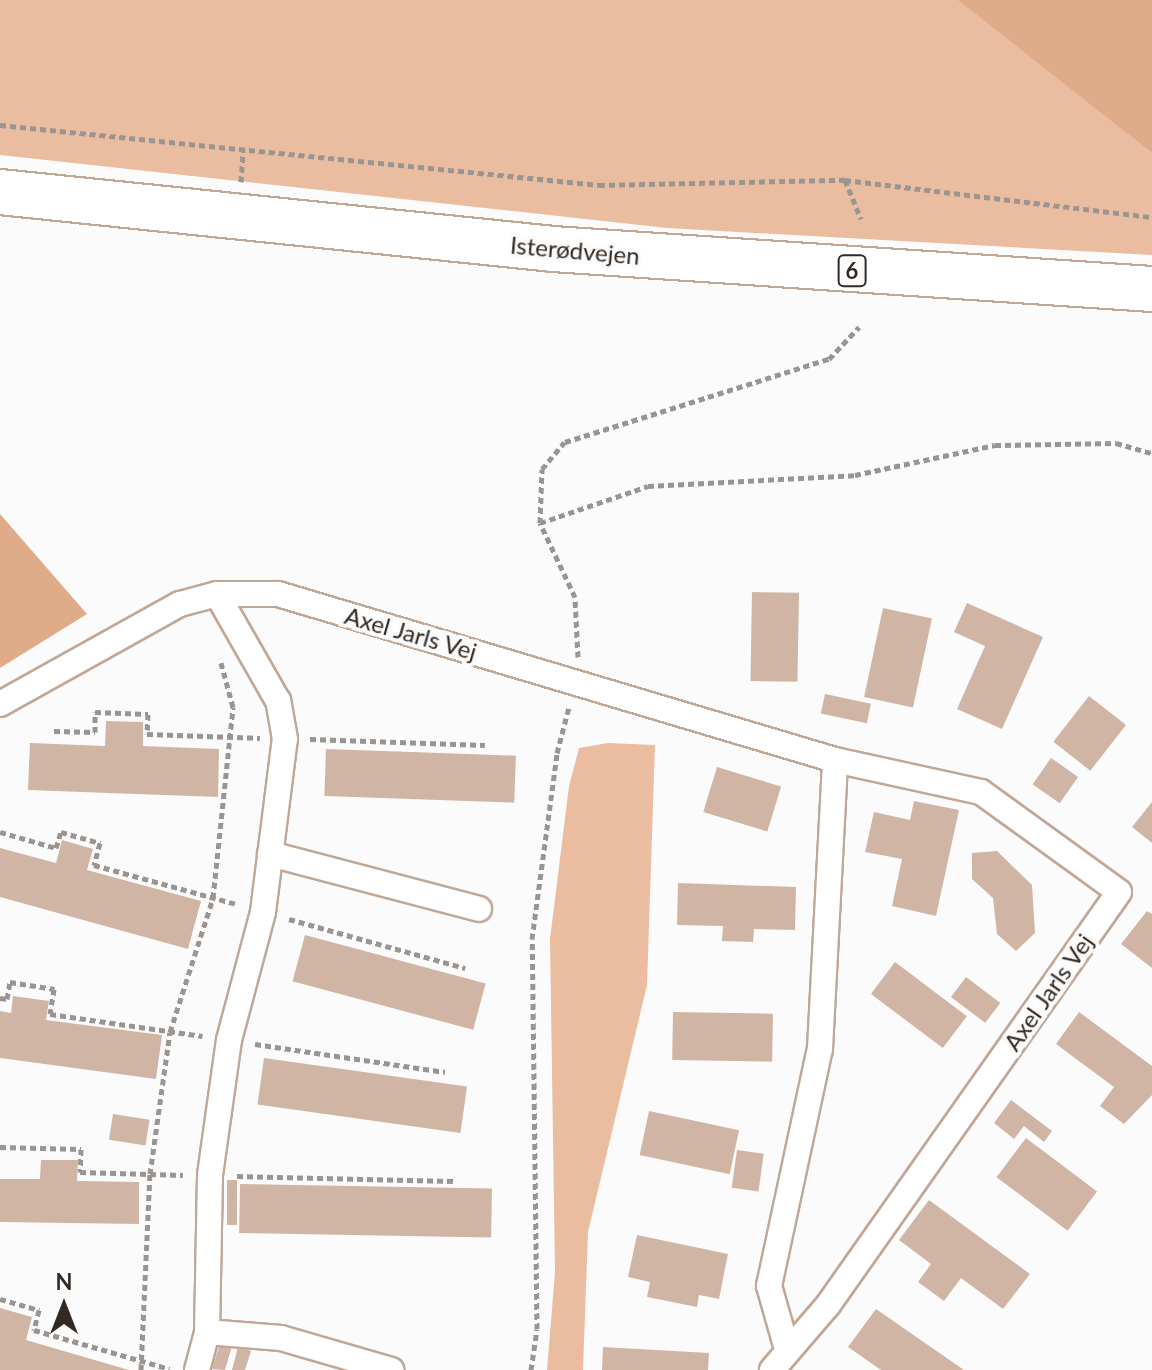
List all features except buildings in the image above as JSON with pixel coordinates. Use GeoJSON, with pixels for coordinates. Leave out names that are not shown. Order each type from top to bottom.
{"type":"FeatureCollection","features":[{"type":"Feature","properties":{"kind":"highway","name":"Isterødvejen"},"geometry":{"type":"LineString","coordinates":[[0,192],[553,249],[1152,289]]}},
{"type":"Feature","properties":{"kind":"street","name":"Axel Jarls Vej"},"geometry":{"type":"LineString","coordinates":[[0,704],[180,604],[217,594],[278,594],[835,760],[981,792],[1119,892],[828,1305],[772,1370]]}},
{"type":"Feature","properties":{"kind":"street"},"geometry":{"type":"LineString","coordinates":[[197,1370],[207,1332],[210,1175],[229,1040],[263,912],[285,739],[278,701],[217,594]]}},
{"type":"Feature","properties":{"kind":"street"},"geometry":{"type":"LineString","coordinates":[[787,1349],[769,1286],[820,1049],[835,760]]}},
{"type":"Feature","properties":{"kind":"street"},"geometry":{"type":"LineString","coordinates":[[270,854],[479,909]]}},
{"type":"Feature","properties":{"kind":"street"},"geometry":{"type":"LineString","coordinates":[[207,1332],[281,1338],[391,1370]]}},
{"type":"Feature","properties":{"kind":"path"},"geometry":{"type":"LineString","coordinates":[[0,125],[599,185],[845,180],[1152,217]]}},
{"type":"Feature","properties":{"kind":"path"},"geometry":{"type":"LineString","coordinates":[[845,180],[861,219]]}},
{"type":"Feature","properties":{"kind":"path"},"geometry":{"type":"LineString","coordinates":[[531,1370],[537,1329],[532,939],[557,753],[575,682],[580,638],[575,597],[540,523],[542,469],[565,442],[829,359],[859,327]]}},
{"type":"Feature","properties":{"kind":"path"},"geometry":{"type":"LineString","coordinates":[[540,523],[648,486],[855,475],[995,445],[1116,443],[1152,453]]}},
{"type":"Feature","properties":{"kind":"path"},"geometry":{"type":"LineString","coordinates":[[141,1370],[144,1362],[150,1174],[170,1032],[213,898],[233,707],[217,648]]}},
{"type":"Feature","properties":{"kind":"path"},"geometry":{"type":"LineString","coordinates":[[0,832],[56,848],[61,832],[100,843],[94,865],[465,968]]}},
{"type":"Feature","properties":{"kind":"path"},"geometry":{"type":"LineString","coordinates":[[0,1299],[39,1310],[34,1330],[172,1370]]}},
{"type":"Feature","properties":{"kind":"shaded area"},"geometry":{"type":"Polygon","coordinates":[[[0,0],[1152,0],[1128,134],[1152,153],[1152,255],[667,228],[0,155],[0,0]]]}},
{"type":"Feature","properties":{"kind":"shaded area"},"geometry":{"type":"Polygon","coordinates":[[[958,0],[1152,0],[1152,153],[958,0]]]}},
{"type":"Feature","properties":{"kind":"shaded area"},"geometry":{"type":"Polygon","coordinates":[[[0,514],[87,614],[0,668],[0,514]]]}},
{"type":"Feature","properties":{"kind":"shaded area"},"geometry":{"type":"Polygon","coordinates":[[[608,743],[655,745],[647,985],[588,1232],[583,1370],[547,1370],[555,1272],[550,939],[569,786],[579,748],[608,743]]]}}]}
